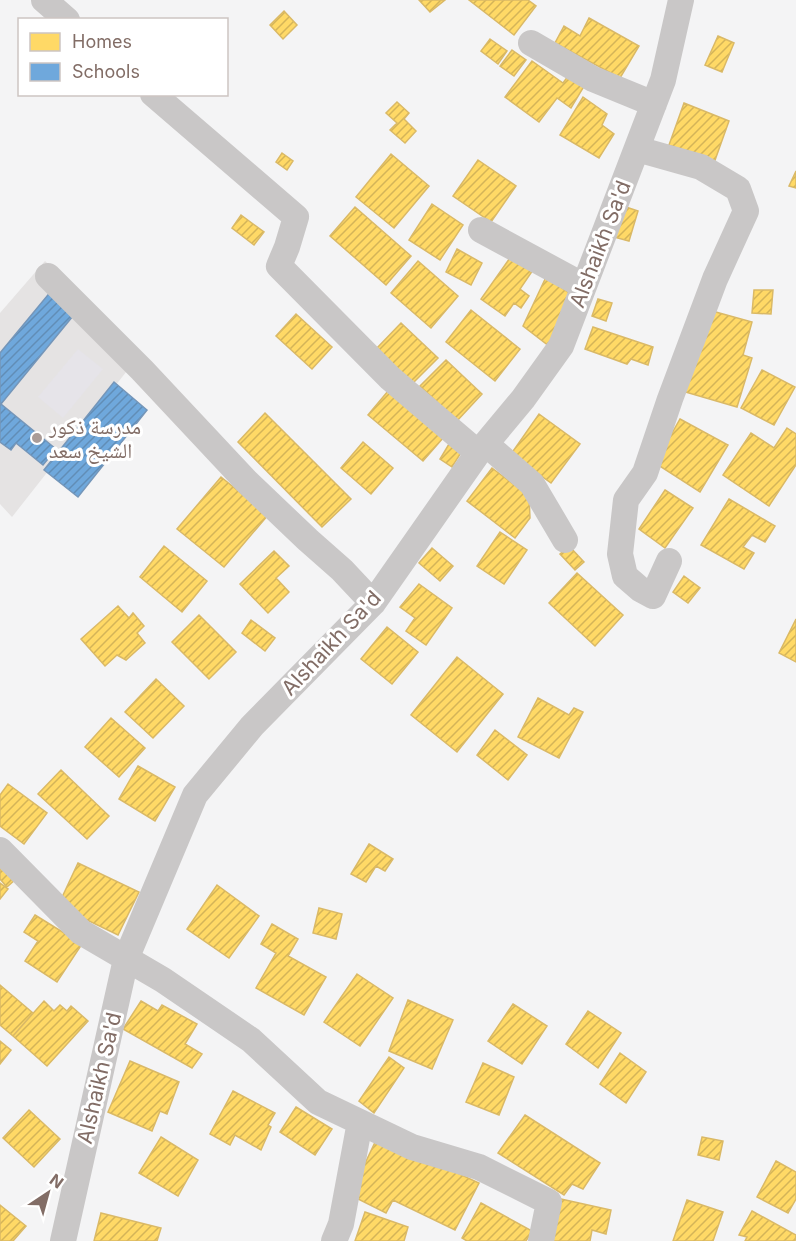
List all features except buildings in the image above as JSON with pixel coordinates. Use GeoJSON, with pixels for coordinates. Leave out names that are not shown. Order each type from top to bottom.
{"type":"FeatureCollection","features":[{"type":"Feature","properties":{"kind":"street"},"geometry":{"type":"LineString","coordinates":[[44,0],[65,18]]}},
{"type":"Feature","properties":{"kind":"street","name":"Alshaikh Sa'd"},"geometry":{"type":"LineString","coordinates":[[63,1241],[126,959],[195,795],[252,726],[373,603],[482,449],[523,399],[561,345],[663,81],[681,0]]}},
{"type":"Feature","properties":{"kind":"street"},"geometry":{"type":"LineString","coordinates":[[531,43],[593,79],[654,104]]}},
{"type":"Feature","properties":{"kind":"street"},"geometry":{"type":"LineString","coordinates":[[155,96],[296,218],[279,266],[390,378],[482,449],[532,484],[565,540]]}},
{"type":"Feature","properties":{"kind":"street"},"geometry":{"type":"LineString","coordinates":[[637,149],[701,166],[738,189],[746,211],[716,279],[670,399],[645,473],[626,500],[620,554],[625,576],[640,589],[653,596],[669,561]]}},
{"type":"Feature","properties":{"kind":"street"},"geometry":{"type":"LineString","coordinates":[[481,230],[584,286]]}},
{"type":"Feature","properties":{"kind":"street"},"geometry":{"type":"LineString","coordinates":[[48,276],[142,370],[246,481],[342,570],[373,603]]}},
{"type":"Feature","properties":{"kind":"street"},"geometry":{"type":"LineString","coordinates":[[0,850],[81,932],[163,980],[251,1040],[318,1102],[412,1147],[479,1167],[549,1202],[541,1241]]}},
{"type":"Feature","properties":{"kind":"street"},"geometry":{"type":"LineString","coordinates":[[334,1241],[341,1224],[360,1122]]}},
{"type":"Feature","properties":{"kind":"shaded area","name":"مدرسة ذكور الشيخ سعد"},"geometry":{"type":"Polygon","coordinates":[[[45,261],[141,353],[12,517],[0,504],[0,313],[45,261]]]}},
{"type":"Feature","properties":{"kind":"shaded area"},"geometry":{"type":"Polygon","coordinates":[[[78,349],[103,369],[63,418],[38,397],[78,349]]]}},
{"type":"Feature","properties":{"kind":"place","name":"مدرسة ذكور الشيخ سعد"},"geometry":{"type":"Point","coordinates":[37,438]}}]}
